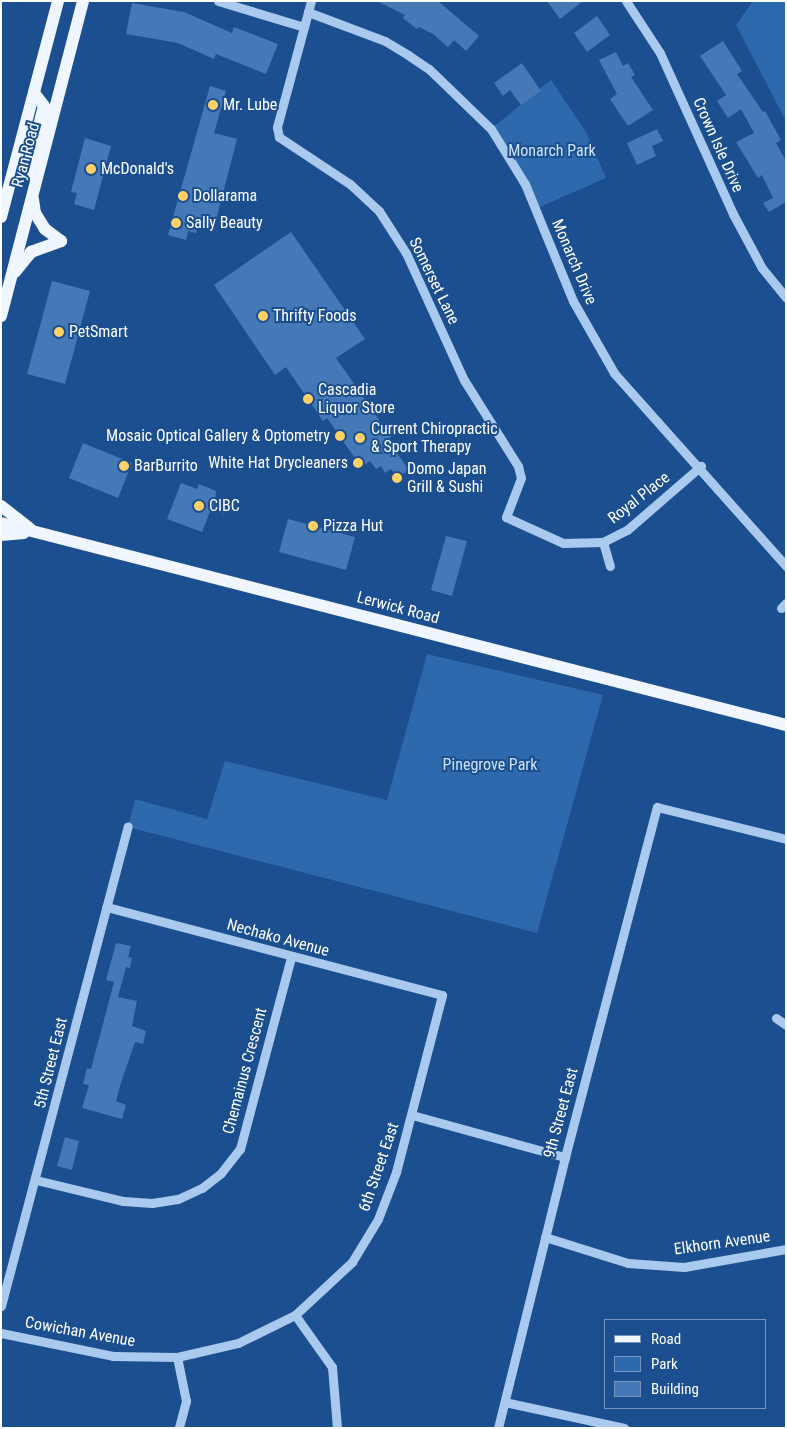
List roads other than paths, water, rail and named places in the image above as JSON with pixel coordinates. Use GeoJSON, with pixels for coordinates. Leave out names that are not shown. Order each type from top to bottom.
{"type":"FeatureCollection","features":[{"type":"Feature","properties":{"kind":"main road","name":"Ryan Road"},"geometry":{"type":"LineString","coordinates":[[2,213],[58,1]]}},
{"type":"Feature","properties":{"kind":"main road","name":"Ryan Road"},"geometry":{"type":"LineString","coordinates":[[1,316],[83,1]]}},
{"type":"Feature","properties":{"kind":"main road"},"geometry":{"type":"LineString","coordinates":[[34,93],[44,106],[29,164],[36,180]]}},
{"type":"Feature","properties":{"kind":"main road"},"geometry":{"type":"LineString","coordinates":[[12,276],[31,252],[61,241],[45,229],[35,213],[32,197]]}},
{"type":"Feature","properties":{"kind":"main road"},"geometry":{"type":"LineString","coordinates":[[1,506],[34,532]]}},
{"type":"Feature","properties":{"kind":"main road","name":"Lerwick Road"},"geometry":{"type":"LineString","coordinates":[[1,524],[786,725]]}},
{"type":"Feature","properties":{"kind":"main road"},"geometry":{"type":"LineString","coordinates":[[1,536],[34,532]]}},
{"type":"Feature","properties":{"kind":"street"},"geometry":{"type":"LineString","coordinates":[[218,1],[304,27]]}},
{"type":"Feature","properties":{"kind":"street","name":"Somerset Lane"},"geometry":{"type":"LineString","coordinates":[[311,1],[277,127],[279,137],[285,144],[324,164],[379,211],[406,253],[464,380],[518,466],[521,478],[506,517]]}},
{"type":"Feature","properties":{"kind":"street","name":"Crown Isle Drive"},"geometry":{"type":"LineString","coordinates":[[626,1],[660,53],[733,214],[762,268],[786,298]]}},
{"type":"Feature","properties":{"kind":"street","name":"Monarch Drive"},"geometry":{"type":"LineString","coordinates":[[308,12],[384,41],[408,54],[429,69],[491,129],[525,184],[573,300],[614,372],[700,466],[786,566]]}},
{"type":"Feature","properties":{"kind":"street","name":"Royal Place"},"geometry":{"type":"LineString","coordinates":[[506,517],[563,543],[603,542],[627,530],[700,466]]}},
{"type":"Feature","properties":{"kind":"street"},"geometry":{"type":"LineString","coordinates":[[603,542],[610,566]]}},
{"type":"Feature","properties":{"kind":"street","name":"9th Street East"},"geometry":{"type":"LineString","coordinates":[[498,1428],[565,1157],[658,806],[786,839]]}},
{"type":"Feature","properties":{"kind":"street","name":"5th Street East"},"geometry":{"type":"LineString","coordinates":[[1,1306],[36,1180],[128,827]]}},
{"type":"Feature","properties":{"kind":"street","name":"Nechako Avenue"},"geometry":{"type":"LineString","coordinates":[[106,907],[442,995]]}},
{"type":"Feature","properties":{"kind":"street","name":"Chemainus Crescent"},"geometry":{"type":"LineString","coordinates":[[36,1180],[123,1201],[152,1203],[178,1199],[221,1173],[240,1149],[291,957]]}},
{"type":"Feature","properties":{"kind":"street","name":"6th Street East"},"geometry":{"type":"LineString","coordinates":[[295,1315],[352,1262],[378,1219],[412,1115],[442,995]]}},
{"type":"Feature","properties":{"kind":"street"},"geometry":{"type":"LineString","coordinates":[[776,1018],[786,1026]]}},
{"type":"Feature","properties":{"kind":"street"},"geometry":{"type":"LineString","coordinates":[[412,1115],[565,1157]]}},
{"type":"Feature","properties":{"kind":"street","name":"Elkhorn Avenue"},"geometry":{"type":"LineString","coordinates":[[546,1237],[628,1263],[684,1267],[786,1249]]}},
{"type":"Feature","properties":{"kind":"street"},"geometry":{"type":"LineString","coordinates":[[295,1315],[332,1367],[336,1428]]}},
{"type":"Feature","properties":{"kind":"street","name":"Cowichan Avenue"},"geometry":{"type":"LineString","coordinates":[[1,1334],[113,1356],[176,1357],[238,1343],[295,1315]]}},
{"type":"Feature","properties":{"kind":"street"},"geometry":{"type":"LineString","coordinates":[[176,1357],[186,1401],[179,1428]]}},
{"type":"Feature","properties":{"kind":"street"},"geometry":{"type":"LineString","coordinates":[[504,1402],[624,1428]]}},
{"type":"Feature","properties":{"kind":"place","name":"Mr. Lube"},"geometry":{"type":"Point","coordinates":[213,105]}},
{"type":"Feature","properties":{"kind":"place","name":"McDonald's"},"geometry":{"type":"Point","coordinates":[91,169]}},
{"type":"Feature","properties":{"kind":"place","name":"Dollarama"},"geometry":{"type":"Point","coordinates":[183,196]}},
{"type":"Feature","properties":{"kind":"place","name":"Sally Beauty"},"geometry":{"type":"Point","coordinates":[176,223]}},
{"type":"Feature","properties":{"kind":"place","name":"Thrifty Foods"},"geometry":{"type":"Point","coordinates":[263,316]}},
{"type":"Feature","properties":{"kind":"place","name":"PetSmart"},"geometry":{"type":"Point","coordinates":[59,332]}},
{"type":"Feature","properties":{"kind":"place","name":"Cascadia Liquor Store"},"geometry":{"type":"Point","coordinates":[308,399]}},
{"type":"Feature","properties":{"kind":"place","name":"Mosaic Optical Gallery & Optometry"},"geometry":{"type":"Point","coordinates":[340,436]}},
{"type":"Feature","properties":{"kind":"place","name":"Current Chiropractic & Sport Therapy"},"geometry":{"type":"Point","coordinates":[360,438]}},
{"type":"Feature","properties":{"kind":"place","name":"White Hat Drycleaners"},"geometry":{"type":"Point","coordinates":[358,463]}},
{"type":"Feature","properties":{"kind":"place","name":"BarBurrito"},"geometry":{"type":"Point","coordinates":[124,466]}},
{"type":"Feature","properties":{"kind":"place","name":"Domo Japan Grill & Sushi"},"geometry":{"type":"Point","coordinates":[397,478]}},
{"type":"Feature","properties":{"kind":"place","name":"CIBC"},"geometry":{"type":"Point","coordinates":[199,506]}},
{"type":"Feature","properties":{"kind":"place","name":"Pizza Hut"},"geometry":{"type":"Point","coordinates":[313,526]}},
{"type":"Feature","properties":{"kind":"park label","name":"Monarch Park"},"geometry":{"type":"Point","coordinates":[552,151]}},
{"type":"Feature","properties":{"kind":"park label","name":"Pinegrove Park"},"geometry":{"type":"Point","coordinates":[490,765]}}]}
